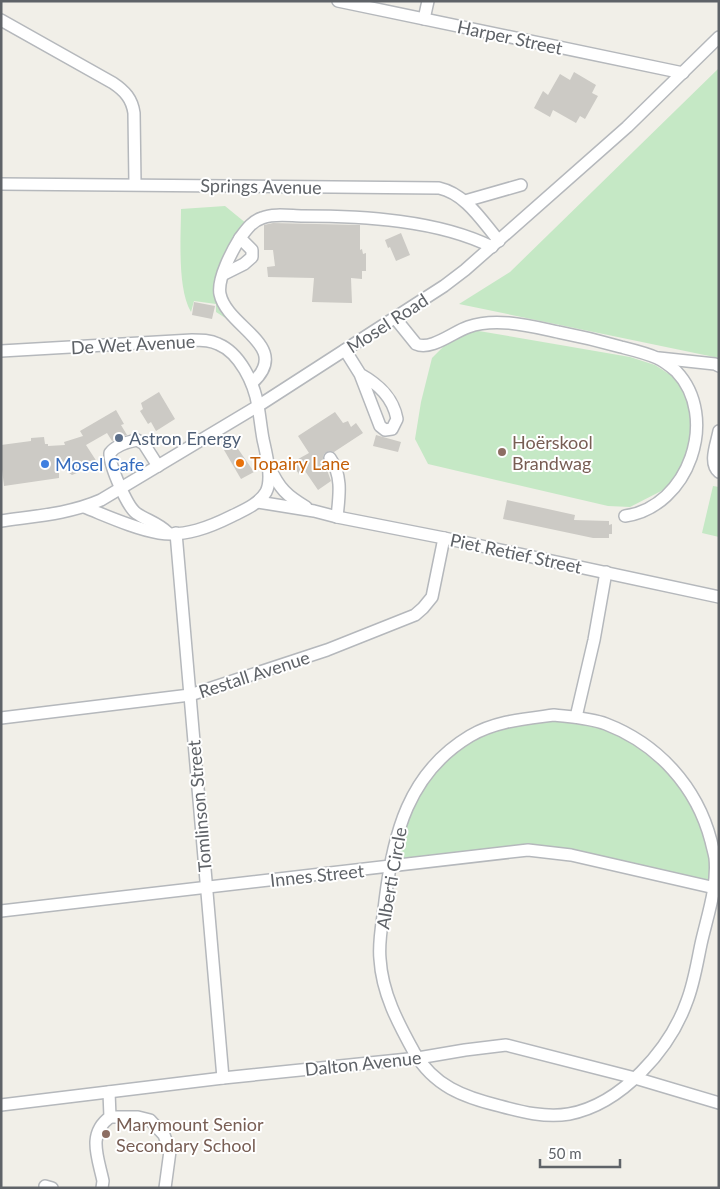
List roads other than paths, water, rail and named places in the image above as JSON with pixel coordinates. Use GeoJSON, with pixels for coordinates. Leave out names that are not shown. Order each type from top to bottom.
{"type":"FeatureCollection","features":[{"type":"Feature","properties":{"kind":"street","name":"Harper Street"},"geometry":{"type":"LineString","coordinates":[[338,1],[682,73]]}},
{"type":"Feature","properties":{"kind":"street"},"geometry":{"type":"LineString","coordinates":[[424,19],[428,1]]}},
{"type":"Feature","properties":{"kind":"street"},"geometry":{"type":"LineString","coordinates":[[1,20],[113,83],[128,95],[133,104],[134,113],[135,184]]}},
{"type":"Feature","properties":{"kind":"street","name":"Mosel Road"},"geometry":{"type":"LineString","coordinates":[[1,521],[59,513],[84,507],[121,488],[258,406],[444,286],[495,244],[627,127],[719,37]]}},
{"type":"Feature","properties":{"kind":"street","name":"Springs Avenue"},"geometry":{"type":"LineString","coordinates":[[1,184],[439,188],[455,193],[465,201],[495,244]]}},
{"type":"Feature","properties":{"kind":"street"},"geometry":{"type":"LineString","coordinates":[[465,201],[521,185]]}},
{"type":"Feature","properties":{"kind":"street"},"geometry":{"type":"LineString","coordinates":[[252,383],[262,374],[266,364],[265,354],[248,331],[226,307],[220,292],[221,281],[232,253],[240,238],[254,221],[265,217],[360,217],[454,232],[495,244]]}},
{"type":"Feature","properties":{"kind":"street"},"geometry":{"type":"LineString","coordinates":[[224,274],[244,264],[252,257],[252,250],[240,238]]}},
{"type":"Feature","properties":{"kind":"street"},"geometry":{"type":"LineString","coordinates":[[395,318],[411,339],[421,346],[430,346],[468,327],[496,322],[558,332],[658,358],[706,362],[719,366]]}},
{"type":"Feature","properties":{"kind":"street","name":"De Wet Avenue"},"geometry":{"type":"LineString","coordinates":[[1,351],[192,340],[207,341],[218,344],[230,351],[252,383],[258,406]]}},
{"type":"Feature","properties":{"kind":"street"},"geometry":{"type":"LineString","coordinates":[[345,350],[360,374],[380,426],[385,430],[392,429],[397,419],[390,401],[381,388],[360,374]]}},
{"type":"Feature","properties":{"kind":"street"},"geometry":{"type":"LineString","coordinates":[[624,516],[648,508],[662,500],[681,484],[697,451],[701,417],[692,390],[677,372],[658,358]]}},
{"type":"Feature","properties":{"kind":"street","name":"Piet Retief Street"},"geometry":{"type":"LineString","coordinates":[[258,406],[268,465],[268,484],[266,491],[258,502],[314,511],[719,597]]}},
{"type":"Feature","properties":{"kind":"street"},"geometry":{"type":"LineString","coordinates":[[719,431],[713,462],[715,469],[719,472]]}},
{"type":"Feature","properties":{"kind":"street"},"geometry":{"type":"LineString","coordinates":[[158,466],[140,441],[130,442],[113,449],[110,453],[112,470],[130,507],[172,533]]}},
{"type":"Feature","properties":{"kind":"street"},"geometry":{"type":"LineString","coordinates":[[330,458],[336,468],[339,480],[338,517]]}},
{"type":"Feature","properties":{"kind":"street","name":"Piet Retief Street"},"geometry":{"type":"LineString","coordinates":[[268,465],[277,484],[283,491],[292,499],[314,511]]}},
{"type":"Feature","properties":{"kind":"street"},"geometry":{"type":"LineString","coordinates":[[84,507],[159,533],[172,533],[202,529],[258,502]]}},
{"type":"Feature","properties":{"kind":"street","name":"Tomlinson Street"},"geometry":{"type":"LineString","coordinates":[[172,533],[190,695],[222,1078]]}},
{"type":"Feature","properties":{"kind":"street","name":"Restall Avenue"},"geometry":{"type":"LineString","coordinates":[[1,718],[190,695],[327,650],[415,615],[432,597],[444,538]]}},
{"type":"Feature","properties":{"kind":"street"},"geometry":{"type":"LineString","coordinates":[[576,717],[594,640],[606,572]]}},
{"type":"Feature","properties":{"kind":"street","name":"Alberti Circle"},"geometry":{"type":"LineString","coordinates":[[554,715],[576,717],[603,723],[622,732],[657,754],[675,771],[689,790],[706,823],[715,858],[716,888],[688,1000],[672,1033],[635,1078],[622,1089],[590,1108],[569,1114],[524,1112],[495,1105],[445,1086],[432,1075],[418,1058],[398,1023],[387,994],[382,972],[380,944],[390,867],[399,825],[411,800],[430,770],[450,751],[470,736],[508,720],[554,715]]}},
{"type":"Feature","properties":{"kind":"street","name":"Innes Street"},"geometry":{"type":"LineString","coordinates":[[1,910],[528,850],[541,850],[571,855],[716,888]]}},
{"type":"Feature","properties":{"kind":"street","name":"Dalton Avenue"},"geometry":{"type":"LineString","coordinates":[[1,1105],[222,1078],[418,1058],[510,1045],[635,1078],[719,1103]]}},
{"type":"Feature","properties":{"kind":"street"},"geometry":{"type":"LineString","coordinates":[[108,1092],[110,1117]]}},
{"type":"Feature","properties":{"kind":"street"},"geometry":{"type":"LineString","coordinates":[[102,1188],[104,1181],[96,1140],[100,1126],[110,1117],[138,1117],[150,1120],[164,1135],[170,1151],[165,1188]]}},
{"type":"Feature","properties":{"kind":"place","name":"Astron Energy"},"geometry":{"type":"Point","coordinates":[119,438]}},
{"type":"Feature","properties":{"kind":"place","name":"Hoërskool Brandwag"},"geometry":{"type":"Point","coordinates":[502,452]}},
{"type":"Feature","properties":{"kind":"place","name":"Topairy Lane"},"geometry":{"type":"Point","coordinates":[240,463]}},
{"type":"Feature","properties":{"kind":"place","name":"Mosel Cafe"},"geometry":{"type":"Point","coordinates":[45,464]}},
{"type":"Feature","properties":{"kind":"place","name":"Marymount Senior Secondary School"},"geometry":{"type":"Point","coordinates":[106,1134]}}]}
